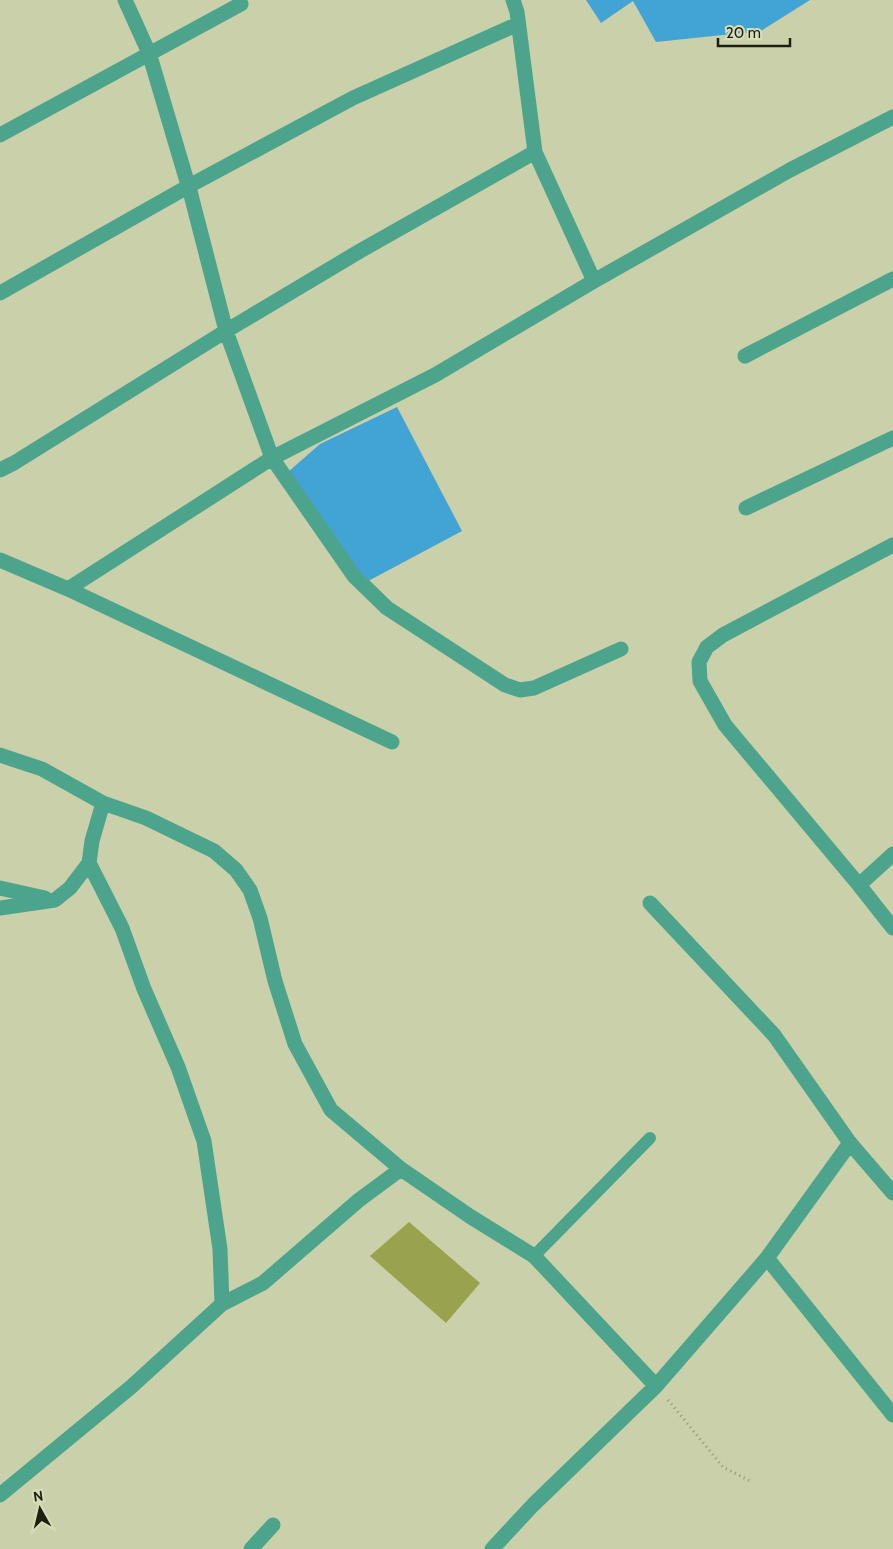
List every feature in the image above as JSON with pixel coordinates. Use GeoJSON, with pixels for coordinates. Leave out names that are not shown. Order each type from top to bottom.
{"type":"FeatureCollection","features":[{"type":"Feature","properties":{"kind":"street"},"geometry":{"type":"LineString","coordinates":[[125,0],[149,53],[189,186],[226,331],[272,458],[354,576],[387,608],[505,685],[520,690],[534,688],[621,649]]}},
{"type":"Feature","properties":{"kind":"street"},"geometry":{"type":"LineString","coordinates":[[513,0],[517,12],[535,152],[594,281]]}},
{"type":"Feature","properties":{"kind":"street"},"geometry":{"type":"LineString","coordinates":[[0,135],[241,4]]}},
{"type":"Feature","properties":{"kind":"street"},"geometry":{"type":"LineString","coordinates":[[0,293],[189,186],[354,98],[518,24]]}},
{"type":"Feature","properties":{"kind":"street"},"geometry":{"type":"LineString","coordinates":[[68,589],[272,458],[435,375],[594,281],[790,170],[893,118]]}},
{"type":"Feature","properties":{"kind":"street"},"geometry":{"type":"LineString","coordinates":[[0,470],[360,251],[535,152]]}},
{"type":"Feature","properties":{"kind":"street"},"geometry":{"type":"LineString","coordinates":[[745,356],[893,279]]}},
{"type":"Feature","properties":{"kind":"street"},"geometry":{"type":"LineString","coordinates":[[746,508],[893,438]]}},
{"type":"Feature","properties":{"kind":"street"},"geometry":{"type":"LineString","coordinates":[[893,545],[723,635],[706,648],[699,662],[700,681],[725,725],[893,928]]}},
{"type":"Feature","properties":{"kind":"street"},"geometry":{"type":"LineString","coordinates":[[0,560],[68,589],[392,742]]}},
{"type":"Feature","properties":{"kind":"street"},"geometry":{"type":"LineString","coordinates":[[0,755],[42,769],[103,803],[146,818],[214,851],[236,870],[250,890],[260,918],[275,981],[295,1044],[330,1110],[401,1169],[471,1217],[534,1256],[656,1386]]}},
{"type":"Feature","properties":{"kind":"street"},"geometry":{"type":"LineString","coordinates":[[0,908],[54,900],[70,888],[89,863],[92,841],[103,803]]}},
{"type":"Feature","properties":{"kind":"street"},"geometry":{"type":"LineString","coordinates":[[859,885],[893,854]]}},
{"type":"Feature","properties":{"kind":"street"},"geometry":{"type":"LineString","coordinates":[[89,863],[122,928],[144,989],[178,1067],[204,1141],[220,1249],[222,1304]]}},
{"type":"Feature","properties":{"kind":"street"},"geometry":{"type":"LineString","coordinates":[[0,888],[54,900]]}},
{"type":"Feature","properties":{"kind":"street"},"geometry":{"type":"LineString","coordinates":[[650,903],[774,1035],[850,1143],[893,1194]]}},
{"type":"Feature","properties":{"kind":"street"},"geometry":{"type":"LineString","coordinates":[[492,1549],[533,1505],[656,1386],[767,1258],[850,1143]]}},
{"type":"Feature","properties":{"kind":"street"},"geometry":{"type":"LineString","coordinates":[[0,1495],[131,1387],[222,1304],[263,1283],[359,1200],[401,1169]]}},
{"type":"Feature","properties":{"kind":"street"},"geometry":{"type":"LineString","coordinates":[[767,1258],[893,1415]]}},
{"type":"Feature","properties":{"kind":"street"},"geometry":{"type":"LineString","coordinates":[[251,1549],[273,1524]]}},
{"type":"Feature","properties":{"kind":"lane"},"geometry":{"type":"LineString","coordinates":[[534,1256],[650,1138]]}},
{"type":"Feature","properties":{"kind":"path"},"geometry":{"type":"LineString","coordinates":[[656,1386],[723,1467],[750,1481]]}},
{"type":"Feature","properties":{"kind":"green space"},"geometry":{"type":"Polygon","coordinates":[[[409,1222],[480,1283],[446,1323],[370,1256],[409,1222]]]}},
{"type":"Feature","properties":{"kind":"water"},"geometry":{"type":"Polygon","coordinates":[[[586,0],[810,0],[761,31],[656,42],[633,1],[601,23],[586,0]]]}},
{"type":"Feature","properties":{"kind":"water"},"geometry":{"type":"Polygon","coordinates":[[[397,407],[462,531],[357,587],[288,472],[320,444],[397,407]]]}}]}
